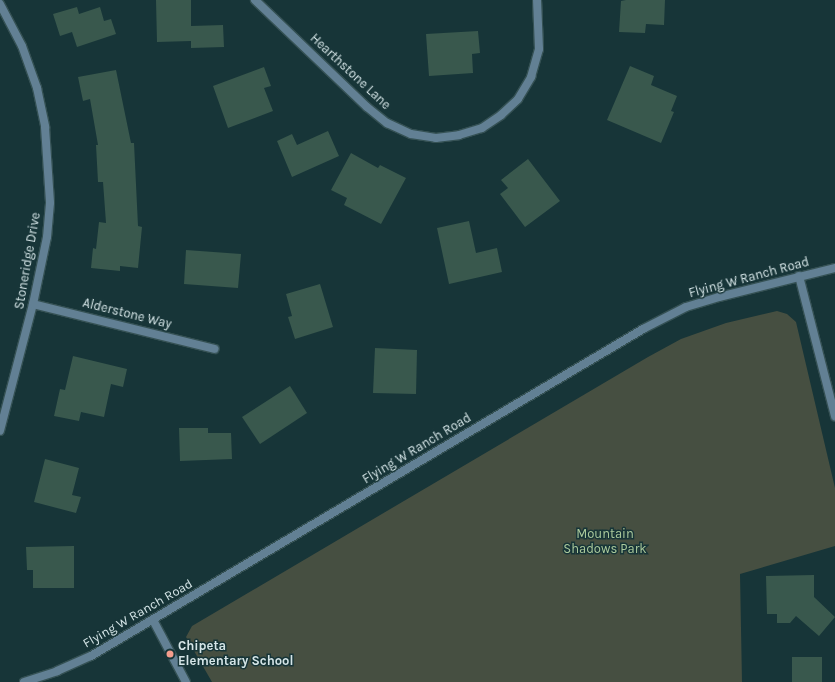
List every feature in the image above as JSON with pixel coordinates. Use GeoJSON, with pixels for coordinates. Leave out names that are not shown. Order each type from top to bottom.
{"type":"FeatureCollection","features":[{"type":"Feature","properties":{"kind":"street","name":"Hearthstone Lane"},"geometry":{"type":"LineString","coordinates":[[255,0],[387,123],[410,134],[436,138],[459,135],[482,128],[518,99],[531,78],[539,49],[537,0]]}},
{"type":"Feature","properties":{"kind":"street","name":"Stoneridge Drive"},"geometry":{"type":"LineString","coordinates":[[0,4],[22,46],[37,88],[46,127],[50,203],[47,237],[33,304],[0,431]]}},
{"type":"Feature","properties":{"kind":"street","name":"Flying W Ranch Road"},"geometry":{"type":"LineString","coordinates":[[24,682],[57,671],[91,656],[643,329],[686,307],[719,297],[835,268]]}},
{"type":"Feature","properties":{"kind":"street"},"geometry":{"type":"LineString","coordinates":[[800,276],[835,416]]}},
{"type":"Feature","properties":{"kind":"street","name":"Alderstone Way"},"geometry":{"type":"LineString","coordinates":[[33,304],[215,348]]}},
{"type":"Feature","properties":{"kind":"street"},"geometry":{"type":"LineString","coordinates":[[153,620],[186,682]]}},
{"type":"Feature","properties":{"kind":"green space","name":"Mountain Shadows Park"},"geometry":{"type":"Polygon","coordinates":[[[777,311],[787,314],[796,322],[835,488],[835,546],[740,574],[742,682],[212,682],[186,637],[192,626],[681,339],[726,323],[777,311]]]}},
{"type":"Feature","properties":{"kind":"building"},"geometry":{"type":"Polygon","coordinates":[[[156,0],[191,0],[191,26],[223,25],[224,47],[191,48],[191,41],[157,42],[156,0]]]}},
{"type":"Feature","properties":{"kind":"building"},"geometry":{"type":"Polygon","coordinates":[[[665,0],[664,25],[646,24],[645,33],[619,32],[621,1],[665,0]]]}},
{"type":"Feature","properties":{"kind":"building"},"geometry":{"type":"Polygon","coordinates":[[[77,7],[79,14],[100,7],[104,21],[111,19],[116,34],[77,47],[72,32],[60,36],[53,14],[77,7]]]}},
{"type":"Feature","properties":{"kind":"building"},"geometry":{"type":"Polygon","coordinates":[[[478,31],[480,53],[472,54],[473,73],[429,76],[426,34],[478,31]]]}},
{"type":"Feature","properties":{"kind":"building"},"geometry":{"type":"Polygon","coordinates":[[[630,66],[654,76],[651,85],[677,96],[671,111],[674,112],[661,143],[607,120],[630,66]]]}},
{"type":"Feature","properties":{"kind":"building"},"geometry":{"type":"Polygon","coordinates":[[[264,67],[271,86],[264,88],[273,111],[228,128],[213,86],[264,67]]]}},
{"type":"Feature","properties":{"kind":"building"},"geometry":{"type":"Polygon","coordinates":[[[116,70],[131,143],[134,143],[138,226],[142,227],[138,268],[120,266],[120,271],[91,268],[93,248],[96,249],[99,222],[106,223],[103,182],[98,182],[96,145],[98,145],[90,99],[83,101],[78,77],[116,70]]]}},
{"type":"Feature","properties":{"kind":"building"},"geometry":{"type":"Polygon","coordinates":[[[328,131],[339,156],[292,177],[277,141],[292,134],[297,145],[328,131]]]}},
{"type":"Feature","properties":{"kind":"building"},"geometry":{"type":"Polygon","coordinates":[[[351,153],[378,168],[380,165],[406,178],[381,224],[344,205],[347,198],[331,190],[351,153]]]}},
{"type":"Feature","properties":{"kind":"building"},"geometry":{"type":"Polygon","coordinates":[[[528,159],[560,201],[525,227],[500,194],[508,188],[501,180],[528,159]]]}},
{"type":"Feature","properties":{"kind":"building"},"geometry":{"type":"Polygon","coordinates":[[[469,221],[476,253],[497,248],[502,272],[449,284],[437,228],[469,221]]]}},
{"type":"Feature","properties":{"kind":"building"},"geometry":{"type":"Polygon","coordinates":[[[186,250],[241,254],[238,288],[184,284],[186,250]]]}},
{"type":"Feature","properties":{"kind":"building"},"geometry":{"type":"Polygon","coordinates":[[[320,284],[333,327],[295,339],[288,317],[292,316],[286,294],[320,284]]]}},
{"type":"Feature","properties":{"kind":"building"},"geometry":{"type":"Polygon","coordinates":[[[375,348],[417,350],[416,394],[373,393],[375,348]]]}},
{"type":"Feature","properties":{"kind":"building"},"geometry":{"type":"Polygon","coordinates":[[[73,356],[127,369],[123,387],[111,384],[104,417],[81,412],[79,421],[54,416],[60,389],[65,390],[73,356]]]}},
{"type":"Feature","properties":{"kind":"building"},"geometry":{"type":"Polygon","coordinates":[[[290,386],[307,413],[260,444],[242,417],[290,386]]]}},
{"type":"Feature","properties":{"kind":"building"},"geometry":{"type":"Polygon","coordinates":[[[179,428],[208,428],[208,433],[231,433],[232,459],[180,461],[179,428]]]}},
{"type":"Feature","properties":{"kind":"building"},"geometry":{"type":"Polygon","coordinates":[[[45,459],[79,468],[72,495],[81,497],[76,513],[34,502],[45,459]]]}},
{"type":"Feature","properties":{"kind":"building"},"geometry":{"type":"Polygon","coordinates":[[[74,546],[74,588],[33,588],[33,570],[27,570],[26,547],[74,546]]]}},
{"type":"Feature","properties":{"kind":"building"},"geometry":{"type":"Polygon","coordinates":[[[814,575],[814,597],[835,617],[819,636],[796,616],[790,623],[777,623],[777,614],[767,614],[766,576],[814,575]]]}},
{"type":"Feature","properties":{"kind":"building"},"geometry":{"type":"Polygon","coordinates":[[[792,657],[822,657],[822,682],[792,682],[792,657]]]}},
{"type":"Feature","properties":{"kind":"place","name":"Chipeta Elementary School"},"geometry":{"type":"Point","coordinates":[170,654]}}]}
